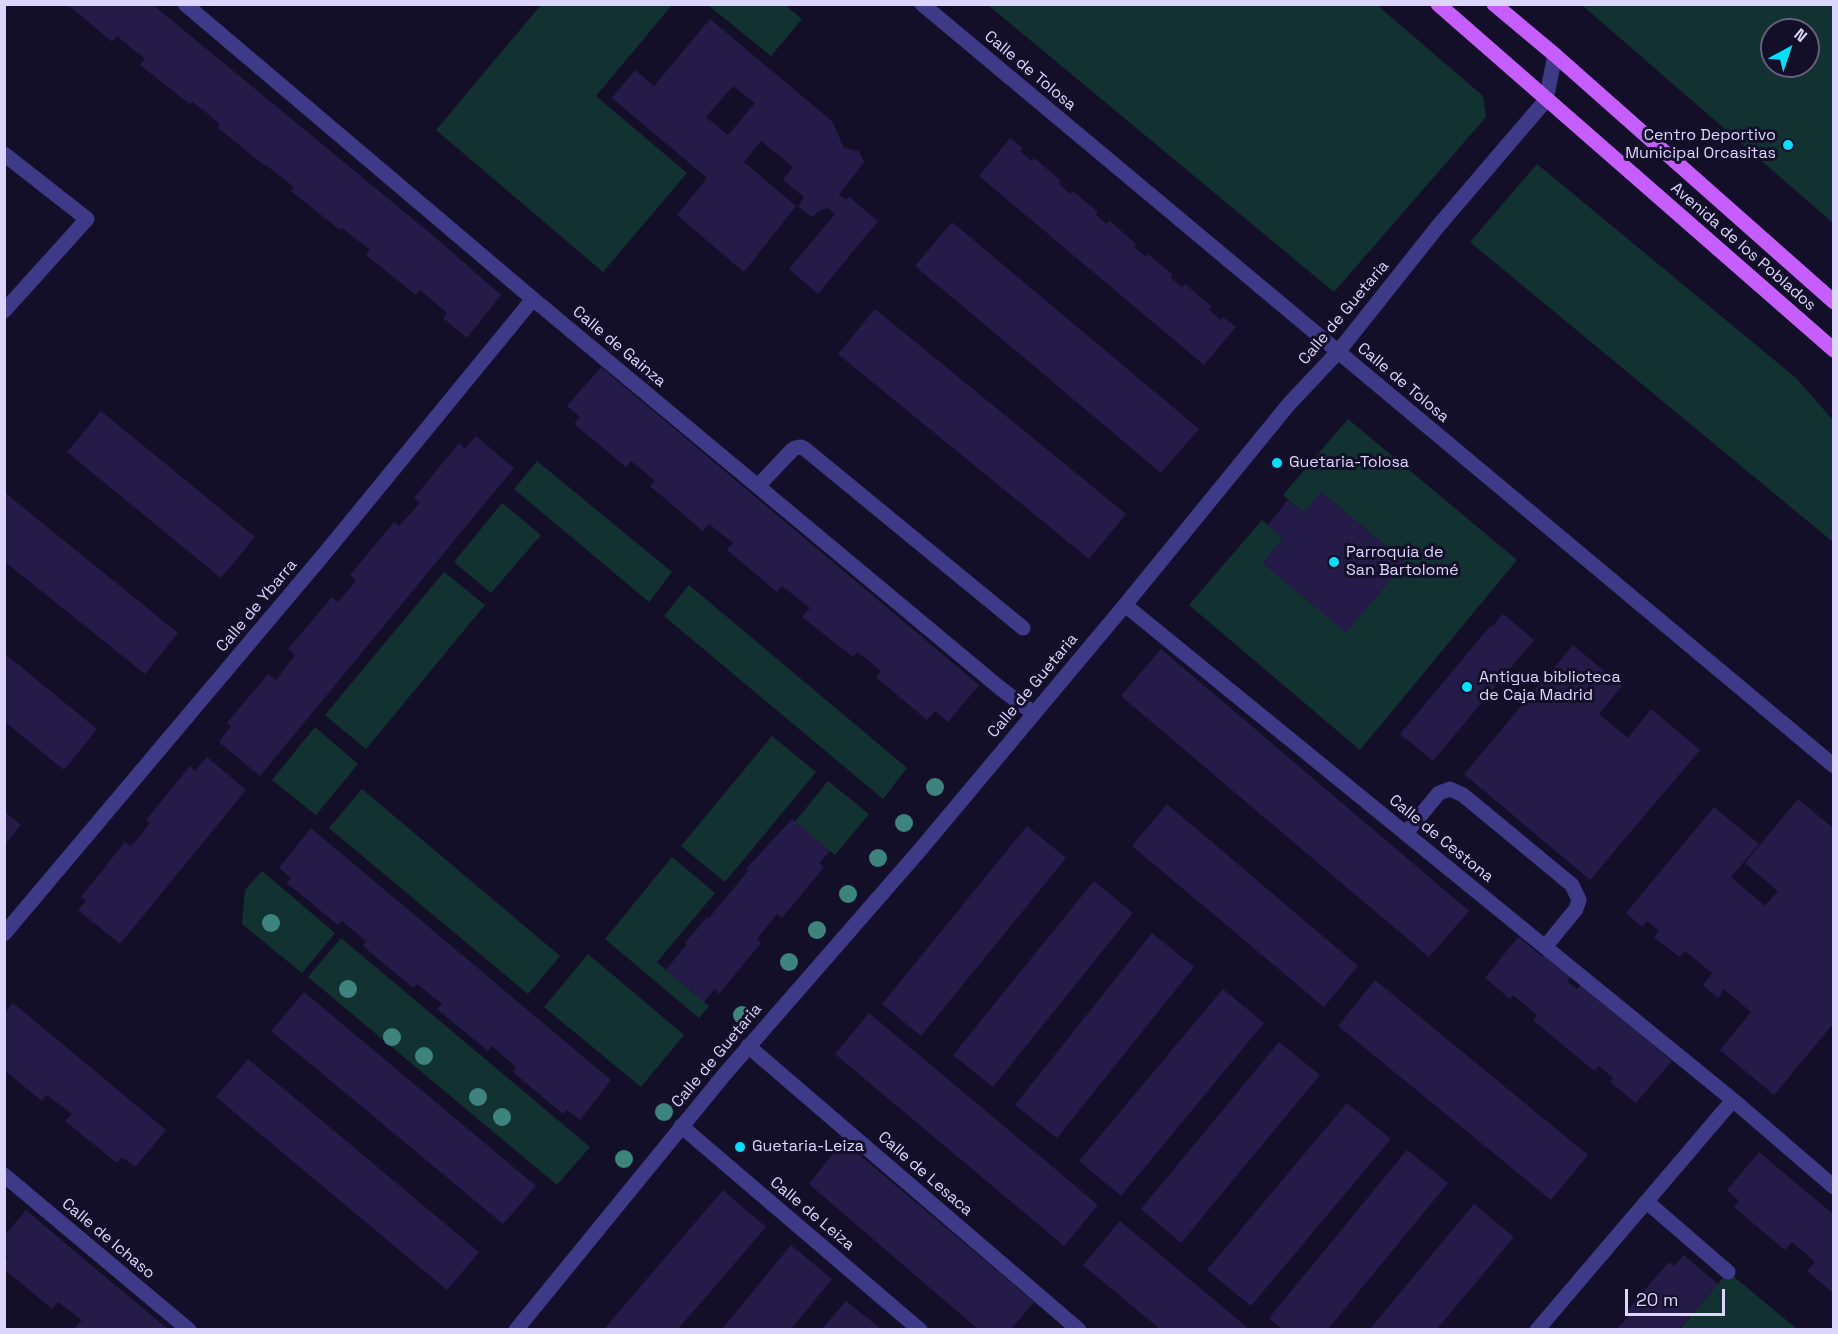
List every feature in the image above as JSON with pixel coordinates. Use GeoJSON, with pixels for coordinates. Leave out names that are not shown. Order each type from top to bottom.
{"type":"FeatureCollection","features":[{"type":"Feature","properties":{"kind":"main road","name":"Avenida de los Poblados"},"geometry":{"type":"LineString","coordinates":[[1438,4],[1833,350]]}},
{"type":"Feature","properties":{"kind":"main road","name":"Avenida de los Poblados"},"geometry":{"type":"LineString","coordinates":[[1494,4],[1833,302]]}},
{"type":"Feature","properties":{"kind":"street","name":"Calle de Gainza"},"geometry":{"type":"LineString","coordinates":[[185,4],[533,299],[1033,713]]}},
{"type":"Feature","properties":{"kind":"street","name":"Calle de Tolosa"},"geometry":{"type":"LineString","coordinates":[[922,4],[1833,766]]}},
{"type":"Feature","properties":{"kind":"street","name":"Calle de Guetaria"},"geometry":{"type":"LineString","coordinates":[[516,1329],[748,1046],[920,850],[1289,404],[1338,352],[1439,225],[1546,100],[1555,56]]}},
{"type":"Feature","properties":{"kind":"street"},"geometry":{"type":"LineString","coordinates":[[4,154],[87,219],[4,311]]}},
{"type":"Feature","properties":{"kind":"street","name":"Calle de Ybarra"},"geometry":{"type":"LineString","coordinates":[[4,934],[326,553],[533,299]]}},
{"type":"Feature","properties":{"kind":"street"},"geometry":{"type":"LineString","coordinates":[[758,486],[792,450],[801,447],[805,449],[1023,628]]}},
{"type":"Feature","properties":{"kind":"street","name":"Calle de Cestona"},"geometry":{"type":"LineString","coordinates":[[1125,605],[1733,1100],[1833,1187]]}},
{"type":"Feature","properties":{"kind":"street"},"geometry":{"type":"LineString","coordinates":[[1406,833],[1439,793],[1450,789],[1463,795],[1572,885],[1579,900],[1576,909],[1545,947]]}},
{"type":"Feature","properties":{"kind":"street","name":"Calle de Lesaca"},"geometry":{"type":"LineString","coordinates":[[748,1046],[1079,1329]]}},
{"type":"Feature","properties":{"kind":"street"},"geometry":{"type":"LineString","coordinates":[[1537,1329],[1733,1100]]}},
{"type":"Feature","properties":{"kind":"street","name":"Calle de Leiza"},"geometry":{"type":"LineString","coordinates":[[681,1126],[920,1329]]}},
{"type":"Feature","properties":{"kind":"street","name":"Calle de Ichaso"},"geometry":{"type":"LineString","coordinates":[[4,1175],[189,1329]]}},
{"type":"Feature","properties":{"kind":"street"},"geometry":{"type":"LineString","coordinates":[[1647,1202],[1728,1272]]}},
{"type":"Feature","properties":{"kind":"green space"},"geometry":{"type":"Polygon","coordinates":[[[541,5],[672,5],[596,96],[687,173],[603,272],[436,130],[541,5]]]}},
{"type":"Feature","properties":{"kind":"green space"},"geometry":{"type":"Polygon","coordinates":[[[708,5],[785,5],[802,19],[771,56],[708,5]]]}},
{"type":"Feature","properties":{"kind":"green space"},"geometry":{"type":"Polygon","coordinates":[[[988,5],[1377,5],[1483,96],[1486,117],[1334,292],[988,5]]]}},
{"type":"Feature","properties":{"kind":"green space","name":"Centro Deportivo Municipal Orcasitas"},"geometry":{"type":"Polygon","coordinates":[[[1582,5],[1833,5],[1833,223],[1582,5]]]}},
{"type":"Feature","properties":{"kind":"green space"},"geometry":{"type":"Polygon","coordinates":[[[1537,164],[1796,378],[1833,420],[1833,542],[1470,242],[1537,164]]]}},
{"type":"Feature","properties":{"kind":"green space"},"geometry":{"type":"Polygon","coordinates":[[[1348,419],[1517,560],[1360,750],[1189,605],[1262,520],[1283,538],[1263,563],[1346,632],[1405,562],[1321,492],[1304,513],[1283,495],[1348,419]]]}},
{"type":"Feature","properties":{"kind":"green space"},"geometry":{"type":"Polygon","coordinates":[[[537,461],[672,572],[649,602],[514,489],[537,461]]]}},
{"type":"Feature","properties":{"kind":"green space"},"geometry":{"type":"Polygon","coordinates":[[[502,503],[541,535],[491,593],[454,562],[502,503]]]}},
{"type":"Feature","properties":{"kind":"green space"},"geometry":{"type":"Polygon","coordinates":[[[444,572],[485,605],[366,749],[325,715],[444,572]]]}},
{"type":"Feature","properties":{"kind":"green space"},"geometry":{"type":"Polygon","coordinates":[[[689,585],[907,768],[883,799],[664,616],[689,585]]]}},
{"type":"Feature","properties":{"kind":"green space"},"geometry":{"type":"Polygon","coordinates":[[[315,727],[358,764],[316,815],[272,780],[315,727]]]}},
{"type":"Feature","properties":{"kind":"green space"},"geometry":{"type":"Polygon","coordinates":[[[772,736],[816,772],[725,882],[681,846],[772,736]]]}},
{"type":"Feature","properties":{"kind":"green space"},"geometry":{"type":"Polygon","coordinates":[[[828,781],[869,814],[835,855],[795,822],[828,781]]]}},
{"type":"Feature","properties":{"kind":"green space"},"geometry":{"type":"Polygon","coordinates":[[[362,789],[560,956],[528,994],[329,828],[362,789]]]}},
{"type":"Feature","properties":{"kind":"green space"},"geometry":{"type":"Polygon","coordinates":[[[672,857],[715,893],[657,962],[709,1006],[699,1018],[605,939],[672,857]]]}},
{"type":"Feature","properties":{"kind":"green space"},"geometry":{"type":"Polygon","coordinates":[[[262,871],[335,933],[302,973],[242,924],[245,890],[262,871]]]}},
{"type":"Feature","properties":{"kind":"green space"},"geometry":{"type":"Polygon","coordinates":[[[341,938],[590,1147],[557,1185],[308,977],[341,938]]]}},
{"type":"Feature","properties":{"kind":"green space"},"geometry":{"type":"Polygon","coordinates":[[[588,954],[684,1035],[641,1087],[544,1007],[588,954]]]}},
{"type":"Feature","properties":{"kind":"green space"},"geometry":{"type":"Polygon","coordinates":[[[1728,1272],[1797,1329],[1679,1330],[1728,1272]]]}},
{"type":"Feature","properties":{"kind":"building"},"geometry":{"type":"Polygon","coordinates":[[[67,4],[152,4],[431,234],[501,295],[467,338],[443,318],[447,313],[420,290],[416,295],[366,255],[370,250],[342,228],[340,230],[291,191],[294,187],[217,127],[220,124],[192,101],[190,104],[140,65],[145,59],[117,36],[112,42],[67,4]]]}},
{"type":"Feature","properties":{"kind":"building"},"geometry":{"type":"Polygon","coordinates":[[[710,19],[832,121],[844,148],[859,151],[864,162],[839,195],[846,200],[849,197],[878,221],[818,294],[789,269],[835,214],[828,208],[812,217],[798,206],[804,197],[783,180],[793,167],[761,141],[744,162],[796,206],[744,272],[677,215],[707,178],[612,98],[635,70],[654,86],[710,19]],[[733,86],[706,117],[728,135],[755,103],[733,86]]]}},
{"type":"Feature","properties":{"kind":"building"},"geometry":{"type":"Polygon","coordinates":[[[1010,138],[1023,148],[1020,151],[1032,161],[1034,158],[1061,181],[1059,184],[1070,194],[1073,191],[1098,212],[1096,215],[1107,224],[1110,221],[1136,244],[1134,247],[1146,257],[1148,254],[1173,275],[1171,278],[1182,287],[1185,284],[1212,307],[1209,310],[1221,320],[1223,317],[1236,327],[1204,365],[979,176],[1010,138]]]}},
{"type":"Feature","properties":{"kind":"building"},"geometry":{"type":"Polygon","coordinates":[[[952,222],[1199,429],[1161,473],[915,266],[952,222]]]}},
{"type":"Feature","properties":{"kind":"building"},"geometry":{"type":"Polygon","coordinates":[[[875,309],[1126,514],[1089,559],[838,354],[875,309]]]}},
{"type":"Feature","properties":{"kind":"building"},"geometry":{"type":"Polygon","coordinates":[[[601,367],[979,685],[948,722],[935,711],[927,720],[876,677],[881,671],[869,661],[857,652],[853,657],[802,617],[810,608],[782,586],[777,592],[727,550],[733,543],[709,524],[703,531],[650,486],[655,481],[631,461],[626,467],[574,424],[580,417],[567,406],[601,367]]]}},
{"type":"Feature","properties":{"kind":"building"},"geometry":{"type":"Polygon","coordinates":[[[101,411],[255,537],[221,578],[67,452],[101,411]]]}},
{"type":"Feature","properties":{"kind":"building"},"geometry":{"type":"Polygon","coordinates":[[[476,436],[514,468],[260,776],[219,742],[231,726],[227,723],[268,674],[276,680],[295,655],[288,649],[332,597],[338,602],[356,581],[350,575],[394,522],[399,526],[420,503],[414,498],[459,443],[465,449],[476,436]]]}},
{"type":"Feature","properties":{"kind":"building"},"geometry":{"type":"Polygon","coordinates":[[[4,492],[178,633],[145,674],[4,561],[4,492]]]}},
{"type":"Feature","properties":{"kind":"building","name":"Parroquia de San Bartolomé"},"geometry":{"type":"Polygon","coordinates":[[[1321,492],[1405,562],[1346,633],[1263,563],[1283,538],[1268,525],[1288,500],[1304,513],[1321,492]]]}},
{"type":"Feature","properties":{"kind":"building","name":"Antigua biblioteca de Caja Madrid"},"geometry":{"type":"Polygon","coordinates":[[[1503,614],[1534,640],[1433,761],[1400,734],[1491,625],[1493,626],[1503,614]]]}},
{"type":"Feature","properties":{"kind":"building"},"geometry":{"type":"Polygon","coordinates":[[[1573,645],[1622,686],[1599,714],[1628,738],[1651,709],[1700,750],[1590,880],[1464,774],[1573,645]]]}},
{"type":"Feature","properties":{"kind":"building"},"geometry":{"type":"Polygon","coordinates":[[[1161,649],[1469,911],[1429,957],[1121,696],[1161,649]]]}},
{"type":"Feature","properties":{"kind":"building"},"geometry":{"type":"Polygon","coordinates":[[[4,653],[97,729],[64,770],[4,721],[4,653]]]}},
{"type":"Feature","properties":{"kind":"building"},"geometry":{"type":"Polygon","coordinates":[[[207,757],[246,790],[120,944],[78,910],[86,901],[81,897],[125,842],[131,846],[140,836],[150,823],[146,820],[190,766],[195,771],[207,757]]]}},
{"type":"Feature","properties":{"kind":"building"},"geometry":{"type":"Polygon","coordinates":[[[1798,799],[1833,828],[1833,1024],[1774,1095],[1720,1050],[1751,1012],[1724,989],[1718,998],[1703,985],[1712,973],[1685,951],[1679,957],[1654,937],[1659,931],[1647,921],[1642,927],[1626,913],[1714,807],[1759,844],[1731,877],[1765,906],[1778,891],[1745,863],[1798,799]]]}},
{"type":"Feature","properties":{"kind":"building"},"geometry":{"type":"Polygon","coordinates":[[[1167,804],[1358,966],[1324,1007],[1132,846],[1167,804]]]}},
{"type":"Feature","properties":{"kind":"building"},"geometry":{"type":"Polygon","coordinates":[[[4,811],[21,825],[4,845],[4,811]]]}},
{"type":"Feature","properties":{"kind":"building"},"geometry":{"type":"Polygon","coordinates":[[[792,819],[830,851],[819,863],[824,867],[782,918],[777,914],[757,939],[761,943],[719,994],[715,989],[704,1002],[666,970],[686,945],[685,943],[748,871],[746,869],[792,819]]]}},
{"type":"Feature","properties":{"kind":"building"},"geometry":{"type":"Polygon","coordinates":[[[1027,826],[1066,858],[921,1036],[882,1004],[1027,826]]]}},
{"type":"Feature","properties":{"kind":"building"},"geometry":{"type":"Polygon","coordinates":[[[311,828],[611,1080],[580,1120],[567,1110],[563,1114],[513,1072],[516,1067],[492,1046],[488,1051],[437,1009],[442,1004],[417,984],[413,988],[363,946],[366,941],[342,921],[338,925],[287,883],[291,878],[279,868],[311,828]]]}},
{"type":"Feature","properties":{"kind":"building"},"geometry":{"type":"Polygon","coordinates":[[[1094,881],[1133,913],[993,1087],[953,1055],[1094,881]]]}},
{"type":"Feature","properties":{"kind":"building"},"geometry":{"type":"Polygon","coordinates":[[[1152,933],[1194,967],[1057,1138],[1015,1105],[1152,933]]]}},
{"type":"Feature","properties":{"kind":"building"},"geometry":{"type":"Polygon","coordinates":[[[1518,937],[1543,957],[1546,953],[1572,975],[1567,981],[1577,989],[1581,985],[1672,1061],[1636,1103],[1610,1082],[1613,1078],[1599,1066],[1594,1071],[1533,1020],[1537,1015],[1513,995],[1510,999],[1485,978],[1518,937]]]}},
{"type":"Feature","properties":{"kind":"building"},"geometry":{"type":"Polygon","coordinates":[[[1375,980],[1588,1155],[1551,1200],[1338,1026],[1375,980]]]}},
{"type":"Feature","properties":{"kind":"building"},"geometry":{"type":"Polygon","coordinates":[[[1223,989],[1264,1023],[1121,1196],[1079,1161],[1223,989]]]}},
{"type":"Feature","properties":{"kind":"building"},"geometry":{"type":"Polygon","coordinates":[[[304,992],[536,1186],[503,1224],[271,1031],[304,992]]]}},
{"type":"Feature","properties":{"kind":"building"},"geometry":{"type":"Polygon","coordinates":[[[13,1003],[166,1130],[135,1167],[122,1157],[117,1163],[65,1121],[72,1114],[47,1095],[42,1101],[4,1070],[4,1014],[13,1003]]]}},
{"type":"Feature","properties":{"kind":"building"},"geometry":{"type":"Polygon","coordinates":[[[869,1013],[1098,1205],[1064,1246],[835,1054],[869,1013]]]}},
{"type":"Feature","properties":{"kind":"building"},"geometry":{"type":"Polygon","coordinates":[[[1279,1042],[1320,1075],[1181,1243],[1141,1209],[1279,1042]]]}},
{"type":"Feature","properties":{"kind":"building"},"geometry":{"type":"Polygon","coordinates":[[[248,1059],[479,1252],[447,1290],[216,1097],[248,1059]]]}},
{"type":"Feature","properties":{"kind":"building"},"geometry":{"type":"Polygon","coordinates":[[[1347,1103],[1391,1139],[1251,1306],[1207,1270],[1347,1103]]]}},
{"type":"Feature","properties":{"kind":"building"},"geometry":{"type":"Polygon","coordinates":[[[843,1141],[1034,1302],[1011,1329],[978,1329],[809,1184],[843,1141]]]}},
{"type":"Feature","properties":{"kind":"building"},"geometry":{"type":"Polygon","coordinates":[[[1407,1150],[1448,1183],[1328,1329],[1282,1329],[1269,1318],[1407,1150]]]}},
{"type":"Feature","properties":{"kind":"building"},"geometry":{"type":"Polygon","coordinates":[[[1759,1152],[1833,1214],[1833,1293],[1807,1271],[1815,1262],[1804,1252],[1792,1242],[1785,1250],[1734,1207],[1739,1201],[1727,1190],[1759,1152]]]}},
{"type":"Feature","properties":{"kind":"building"},"geometry":{"type":"Polygon","coordinates":[[[723,1190],[766,1227],[678,1329],[604,1329],[723,1190]]]}},
{"type":"Feature","properties":{"kind":"building"},"geometry":{"type":"Polygon","coordinates":[[[1474,1204],[1514,1237],[1437,1329],[1370,1329],[1474,1204]]]}},
{"type":"Feature","properties":{"kind":"building"},"geometry":{"type":"Polygon","coordinates":[[[26,1210],[168,1329],[74,1329],[82,1320],[58,1302],[52,1309],[4,1269],[4,1263],[8,1258],[4,1255],[4,1236],[26,1210]]]}},
{"type":"Feature","properties":{"kind":"building"},"geometry":{"type":"Polygon","coordinates":[[[1120,1221],[1249,1329],[1160,1329],[1083,1265],[1120,1221]]]}},
{"type":"Feature","properties":{"kind":"building"},"geometry":{"type":"Polygon","coordinates":[[[791,1245],[832,1279],[791,1329],[722,1329],[791,1245]]]}},
{"type":"Feature","properties":{"kind":"building"},"geometry":{"type":"Polygon","coordinates":[[[1684,1255],[1718,1284],[1679,1329],[1617,1329],[1629,1316],[1626,1312],[1669,1262],[1674,1266],[1684,1255]]]}},
{"type":"Feature","properties":{"kind":"building"},"geometry":{"type":"Polygon","coordinates":[[[846,1301],[881,1329],[822,1329],[846,1301]]]}},
{"type":"Feature","properties":{"kind":"place","name":"Centro Deportivo Municipal Orcasitas"},"geometry":{"type":"Point","coordinates":[1788,145]}},
{"type":"Feature","properties":{"kind":"place","name":"Guetaria-Tolosa"},"geometry":{"type":"Point","coordinates":[1277,463]}},
{"type":"Feature","properties":{"kind":"place","name":"Parroquia de San Bartolomé"},"geometry":{"type":"Point","coordinates":[1334,562]}},
{"type":"Feature","properties":{"kind":"place","name":"Antigua biblioteca de Caja Madrid"},"geometry":{"type":"Point","coordinates":[1467,687]}},
{"type":"Feature","properties":{"kind":"place","name":"Guetaria-Leiza"},"geometry":{"type":"Point","coordinates":[740,1147]}}]}
